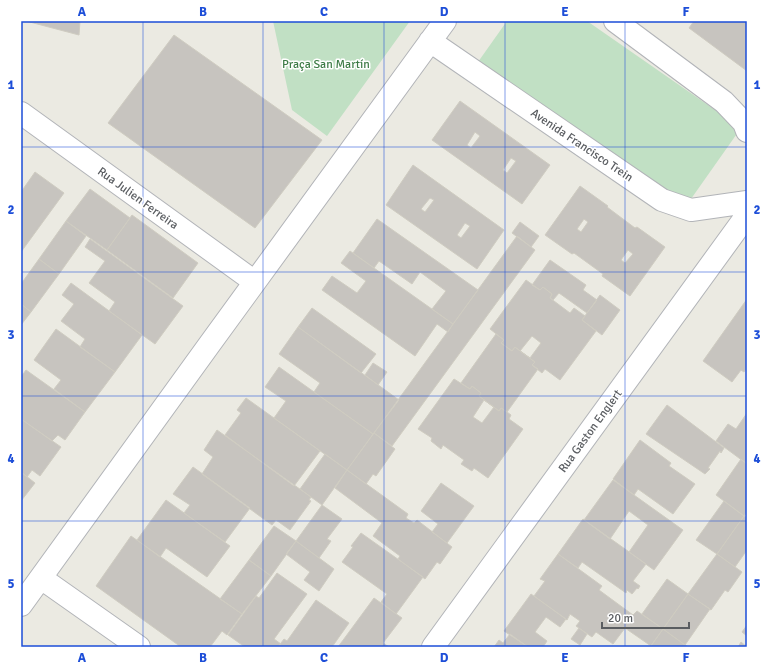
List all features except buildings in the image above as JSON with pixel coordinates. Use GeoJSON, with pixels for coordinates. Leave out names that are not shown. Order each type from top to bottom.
{"type":"FeatureCollection","features":[{"type":"Feature","properties":{"kind":"street"},"geometry":{"type":"LineString","coordinates":[[21,605],[445,21]]}},
{"type":"Feature","properties":{"kind":"street"},"geometry":{"type":"LineString","coordinates":[[615,21],[724,102],[744,123],[747,131]]}},
{"type":"Feature","properties":{"kind":"street","name":"Avenida Francisco Trein"},"geometry":{"type":"LineString","coordinates":[[430,41],[662,200],[691,210],[747,202]]}},
{"type":"Feature","properties":{"kind":"street","name":"Rua Julien Ferreira"},"geometry":{"type":"LineString","coordinates":[[21,113],[255,282]]}},
{"type":"Feature","properties":{"kind":"street","name":"Rua Gaston Englert"},"geometry":{"type":"LineString","coordinates":[[433,647],[747,215]]}},
{"type":"Feature","properties":{"kind":"street"},"geometry":{"type":"LineString","coordinates":[[41,578],[139,647]]}},
{"type":"Feature","properties":{"kind":"green space","name":"Praça San Martín"},"geometry":{"type":"Polygon","coordinates":[[[273,21],[410,21],[327,136],[292,110],[273,21]]]}},
{"type":"Feature","properties":{"kind":"green space"},"geometry":{"type":"Polygon","coordinates":[[[507,21],[587,21],[741,128],[686,206],[478,62],[507,21]]]}}]}
